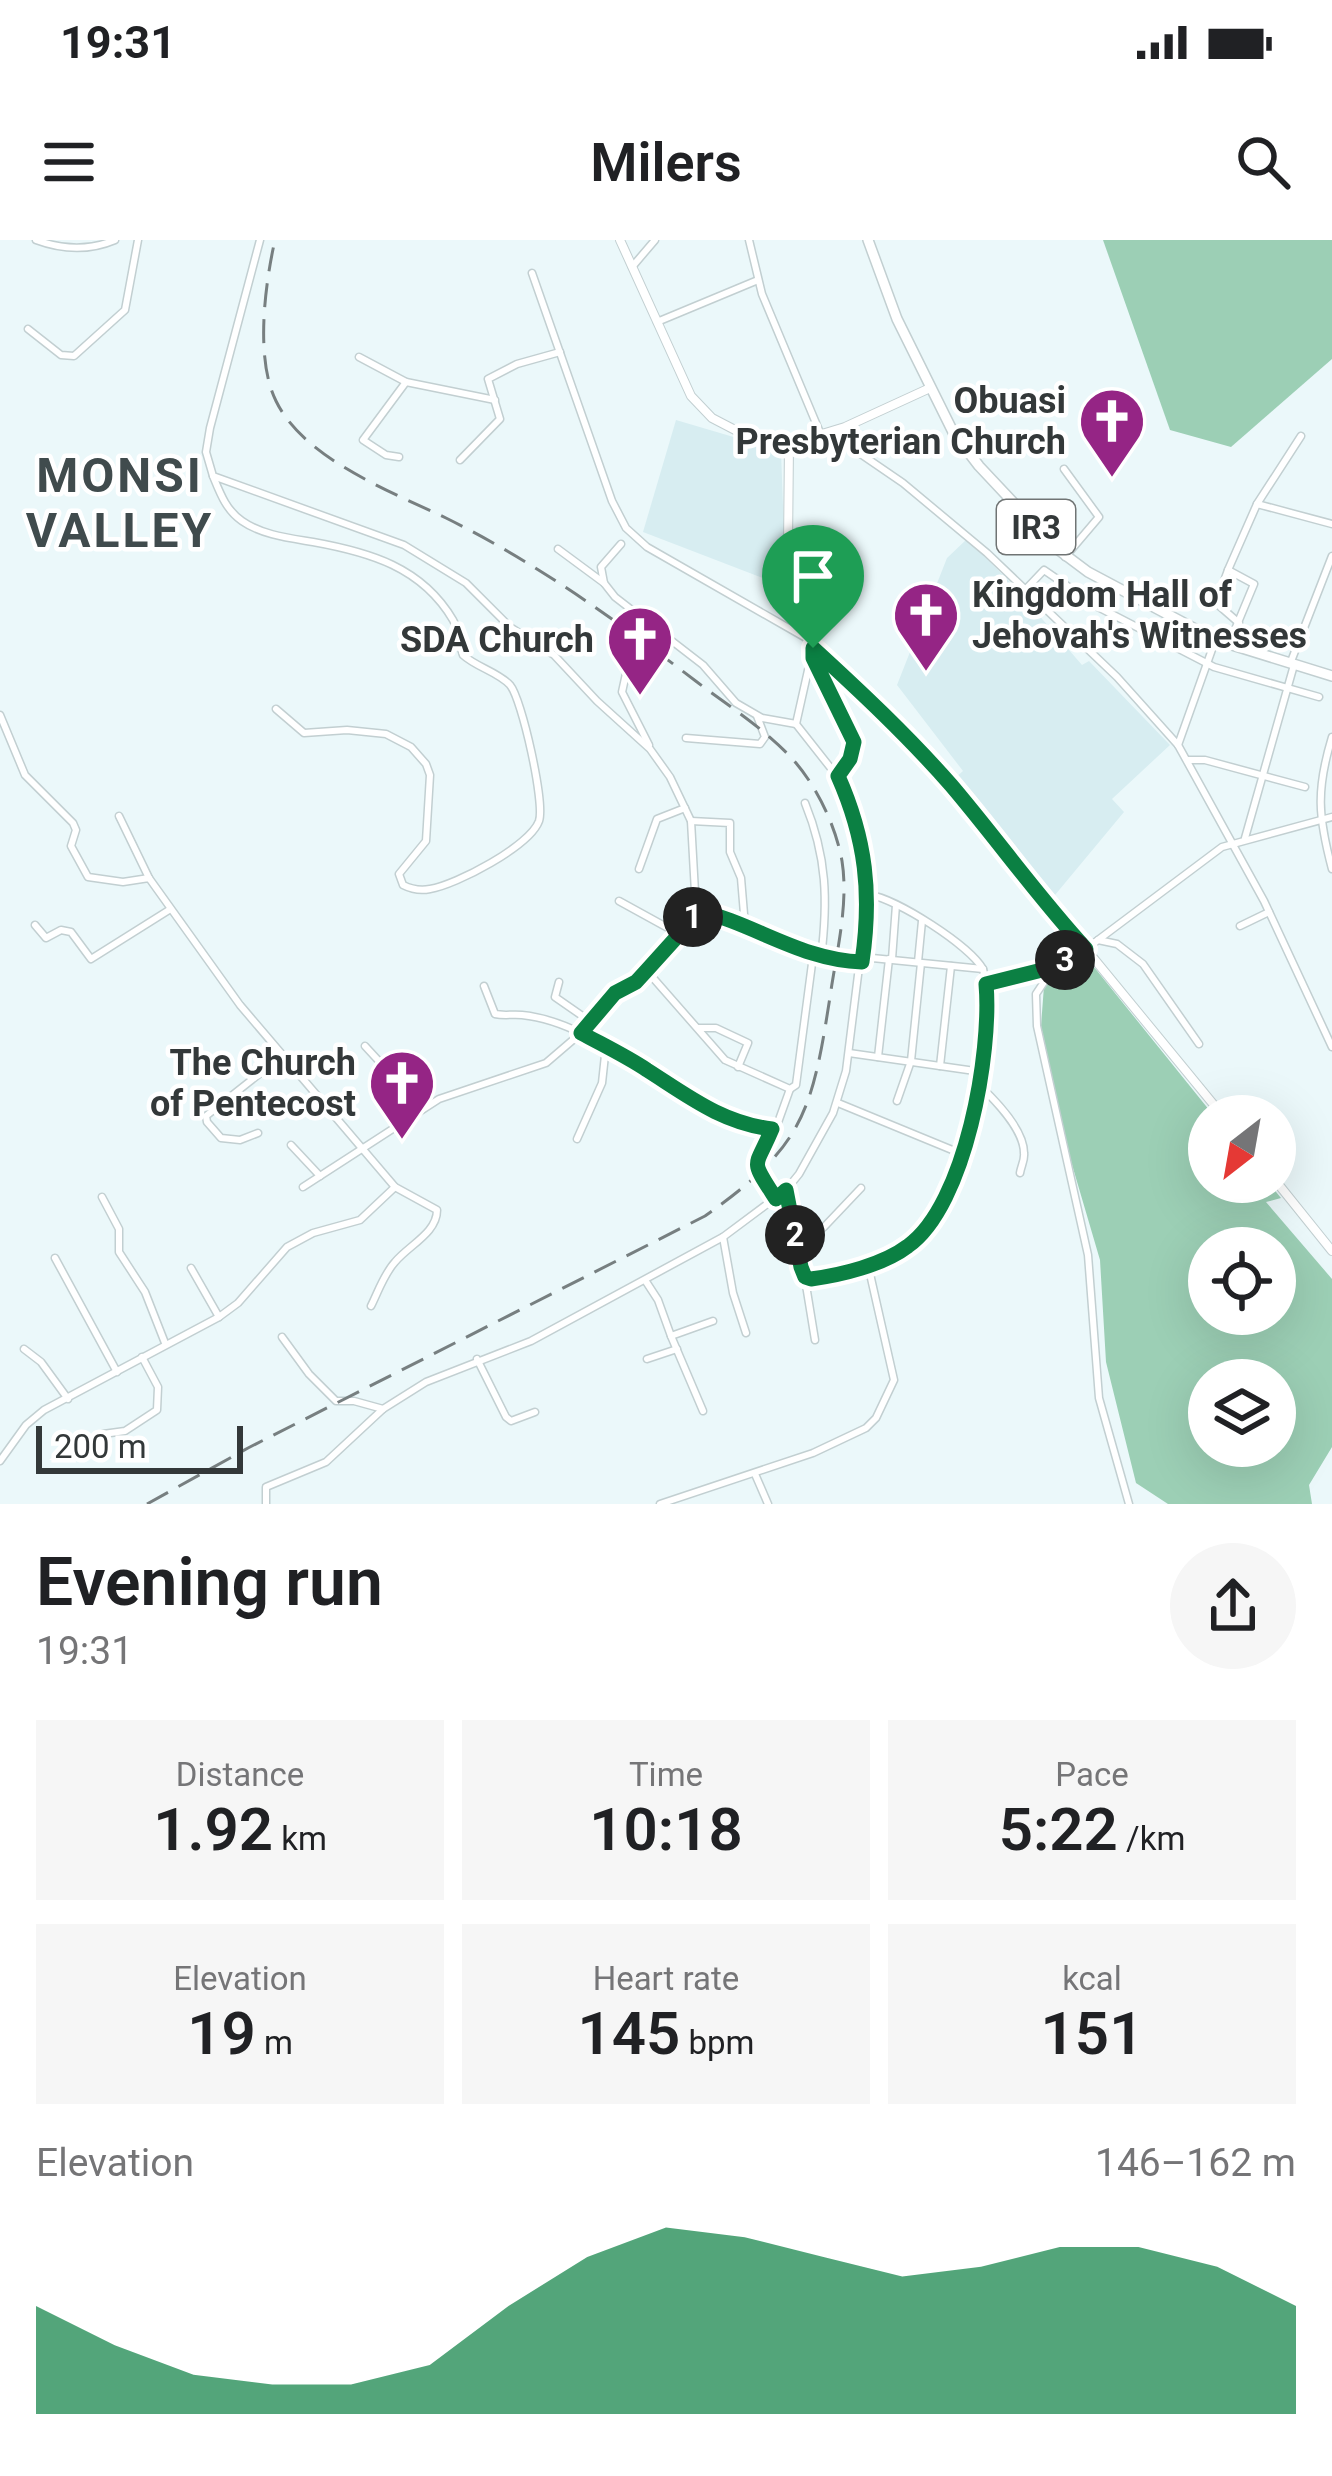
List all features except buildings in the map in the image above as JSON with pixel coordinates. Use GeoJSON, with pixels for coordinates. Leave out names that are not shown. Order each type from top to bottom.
{"type":"FeatureCollection","features":[{"type":"Feature","properties":{"kind":"main road","name":"IR3"},"geometry":{"type":"LineString","coordinates":[[868,240],[897,319],[968,453],[1065,556],[1216,640],[1332,676]]}},
{"type":"Feature","properties":{"kind":"street"},"geometry":{"type":"LineString","coordinates":[[36,240],[65,248],[116,240]]}},
{"type":"Feature","properties":{"kind":"street"},"geometry":{"type":"LineString","coordinates":[[28,329],[61,355],[74,356],[125,310],[138,240]]}},
{"type":"Feature","properties":{"kind":"street"},"geometry":{"type":"LineString","coordinates":[[260,240],[206,452],[222,500],[249,525],[402,567],[429,588],[453,620],[463,655],[506,680],[517,698],[533,754],[540,813],[537,826],[484,867],[431,890],[403,885],[399,874],[426,841],[430,775],[426,764],[411,747],[386,734],[304,733],[276,709]]}},
{"type":"Feature","properties":{"kind":"street"},"geometry":{"type":"LineString","coordinates":[[620,240],[700,408],[737,431],[789,444],[826,434],[930,388]]}},
{"type":"Feature","properties":{"kind":"street"},"geometry":{"type":"LineString","coordinates":[[632,267],[655,240]]}},
{"type":"Feature","properties":{"kind":"street"},"geometry":{"type":"LineString","coordinates":[[749,240],[758,280],[826,434],[946,517],[1117,677],[1178,745],[1270,912],[1332,1047]]}},
{"type":"Feature","properties":{"kind":"street"},"geometry":{"type":"LineString","coordinates":[[532,273],[612,501],[626,528],[647,547],[806,638]]}},
{"type":"Feature","properties":{"kind":"street"},"geometry":{"type":"LineString","coordinates":[[657,322],[758,280]]}},
{"type":"Feature","properties":{"kind":"street"},"geometry":{"type":"LineString","coordinates":[[460,460],[500,419],[488,379],[560,352]]}},
{"type":"Feature","properties":{"kind":"street"},"geometry":{"type":"LineString","coordinates":[[359,357],[406,382],[495,400]]}},
{"type":"Feature","properties":{"kind":"street"},"geometry":{"type":"LineString","coordinates":[[399,457],[363,440],[406,382]]}},
{"type":"Feature","properties":{"kind":"street"},"geometry":{"type":"LineString","coordinates":[[1239,623],[1216,603],[1257,504],[1301,436]]}},
{"type":"Feature","properties":{"kind":"street"},"geometry":{"type":"LineString","coordinates":[[789,444],[788,547],[796,604],[806,638],[854,742],[850,759],[838,776]]}},
{"type":"Feature","properties":{"kind":"street"},"geometry":{"type":"LineString","coordinates":[[1064,469],[1099,517],[1065,556]]}},
{"type":"Feature","properties":{"kind":"street"},"geometry":{"type":"LineString","coordinates":[[213,476],[425,556],[481,596],[510,627],[554,655],[650,748]]}},
{"type":"Feature","properties":{"kind":"street"},"geometry":{"type":"LineString","coordinates":[[1257,504],[1332,524]]}},
{"type":"Feature","properties":{"kind":"street"},"geometry":{"type":"LineString","coordinates":[[604,583],[602,563],[621,544]]}},
{"type":"Feature","properties":{"kind":"street"},"geometry":{"type":"LineString","coordinates":[[558,549],[703,665],[728,697],[757,716],[796,724]]}},
{"type":"Feature","properties":{"kind":"street"},"geometry":{"type":"LineString","coordinates":[[1245,838],[1292,665],[1328,581],[1332,556]]}},
{"type":"Feature","properties":{"kind":"street"},"geometry":{"type":"LineString","coordinates":[[1025,590],[1043,570],[1077,595],[1207,664],[1319,697]]}},
{"type":"Feature","properties":{"kind":"street"},"geometry":{"type":"LineString","coordinates":[[1228,570],[1253,582],[1229,645]]}},
{"type":"Feature","properties":{"kind":"street"},"geometry":{"type":"LineString","coordinates":[[1178,745],[1216,640]]}},
{"type":"Feature","properties":{"kind":"street"},"geometry":{"type":"LineString","coordinates":[[304,1187],[455,1092],[537,1069],[581,1033],[615,993],[636,982],[696,910],[691,821],[623,696],[631,651]]}},
{"type":"Feature","properties":{"kind":"street"},"geometry":{"type":"LineString","coordinates":[[266,1504],[266,1487],[326,1462],[383,1409],[426,1382],[531,1341],[723,1237],[786,1190],[813,1151],[837,1102],[849,1053],[868,895],[865,852],[838,776],[796,724],[813,653]]}},
{"type":"Feature","properties":{"kind":"street"},"geometry":{"type":"LineString","coordinates":[[813,653],[923,754],[1206,1095]]}},
{"type":"Feature","properties":{"kind":"street"},"geometry":{"type":"LineString","coordinates":[[0,716],[25,775],[73,823],[71,846],[88,877],[123,882],[149,878]]}},
{"type":"Feature","properties":{"kind":"street"},"geometry":{"type":"LineString","coordinates":[[686,738],[760,744],[765,737],[757,716]]}},
{"type":"Feature","properties":{"kind":"street"},"geometry":{"type":"LineString","coordinates":[[1332,737],[1321,773],[1319,820],[1332,869]]}},
{"type":"Feature","properties":{"kind":"street"},"geometry":{"type":"LineString","coordinates":[[1187,760],[1204,760],[1304,787]]}},
{"type":"Feature","properties":{"kind":"street"},"geometry":{"type":"LineString","coordinates":[[776,1199],[755,1160],[782,1120],[790,1089],[796,1085],[826,879],[823,852],[805,803]]}},
{"type":"Feature","properties":{"kind":"street"},"geometry":{"type":"LineString","coordinates":[[639,869],[657,819],[686,808]]}},
{"type":"Feature","properties":{"kind":"street"},"geometry":{"type":"LineString","coordinates":[[118,816],[169,910],[282,1056],[395,1187],[437,1210],[439,1215],[424,1235],[391,1266],[371,1306]]}},
{"type":"Feature","properties":{"kind":"street"},"geometry":{"type":"LineString","coordinates":[[986,984],[1056,964],[1086,949],[1214,852],[1234,842],[1332,817]]}},
{"type":"Feature","properties":{"kind":"street"},"geometry":{"type":"LineString","coordinates":[[691,821],[730,824],[732,857],[742,878],[745,926]]}},
{"type":"Feature","properties":{"kind":"street"},"geometry":{"type":"LineString","coordinates":[[805,1277],[868,1264],[902,1250],[923,1231],[962,1154],[982,1072],[988,1017],[983,970],[971,954],[896,904],[868,895]]}},
{"type":"Feature","properties":{"kind":"street"},"geometry":{"type":"LineString","coordinates":[[619,901],[680,934]]}},
{"type":"Feature","properties":{"kind":"street"},"geometry":{"type":"LineString","coordinates":[[878,1057],[896,904]]}},
{"type":"Feature","properties":{"kind":"street"},"geometry":{"type":"LineString","coordinates":[[35,925],[46,938],[61,930],[70,932],[91,959],[169,910]]}},
{"type":"Feature","properties":{"kind":"street"},"geometry":{"type":"LineString","coordinates":[[696,910],[817,957],[891,959],[983,970]]}},
{"type":"Feature","properties":{"kind":"street"},"geometry":{"type":"LineString","coordinates":[[1240,926],[1270,912]]}},
{"type":"Feature","properties":{"kind":"street"},"geometry":{"type":"LineString","coordinates":[[897,1101],[911,1061],[922,921]]}},
{"type":"Feature","properties":{"kind":"street"},"geometry":{"type":"LineString","coordinates":[[1098,940],[1117,944],[1143,964],[1199,1044]]}},
{"type":"Feature","properties":{"kind":"street"},"geometry":{"type":"LineString","coordinates":[[1056,964],[1039,986],[1035,1010],[1088,1255],[1099,1398],[1129,1504]]}},
{"type":"Feature","properties":{"kind":"street"},"geometry":{"type":"LineString","coordinates":[[940,1066],[951,966]]}},
{"type":"Feature","properties":{"kind":"street"},"geometry":{"type":"LineString","coordinates":[[647,970],[718,1054],[790,1089]]}},
{"type":"Feature","properties":{"kind":"street"},"geometry":{"type":"LineString","coordinates":[[559,982],[555,997],[591,1022]]}},
{"type":"Feature","properties":{"kind":"street"},"geometry":{"type":"LineString","coordinates":[[484,986],[495,1014],[521,1015],[581,1033],[697,1105],[772,1129]]}},
{"type":"Feature","properties":{"kind":"street"},"geometry":{"type":"LineString","coordinates":[[696,1028],[716,1028],[748,1043],[738,1067]]}},
{"type":"Feature","properties":{"kind":"street"},"geometry":{"type":"LineString","coordinates":[[364,1046],[423,1109]]}},
{"type":"Feature","properties":{"kind":"street"},"geometry":{"type":"LineString","coordinates":[[578,1139],[602,1083],[606,1046]]}},
{"type":"Feature","properties":{"kind":"street"},"geometry":{"type":"LineString","coordinates":[[849,1053],[982,1072]]}},
{"type":"Feature","properties":{"kind":"street"},"geometry":{"type":"LineString","coordinates":[[258,1133],[240,1140],[221,1138],[206,1116],[282,1056]]}},
{"type":"Feature","properties":{"kind":"street"},"geometry":{"type":"LineString","coordinates":[[979,1085],[1022,1143],[1020,1173]]}},
{"type":"Feature","properties":{"kind":"street"},"geometry":{"type":"LineString","coordinates":[[837,1102],[962,1154]]}},
{"type":"Feature","properties":{"kind":"street"},"geometry":{"type":"LineString","coordinates":[[291,1145],[320,1176]]}},
{"type":"Feature","properties":{"kind":"street"},"geometry":{"type":"LineString","coordinates":[[0,1461],[32,1420],[218,1317],[238,1303],[287,1247],[314,1233],[360,1220],[395,1187]]}},
{"type":"Feature","properties":{"kind":"street"},"geometry":{"type":"LineString","coordinates":[[797,1247],[861,1189]]}},
{"type":"Feature","properties":{"kind":"street"},"geometry":{"type":"LineString","coordinates":[[786,1190],[815,1340]]}},
{"type":"Feature","properties":{"kind":"street"},"geometry":{"type":"LineString","coordinates":[[102,1197],[119,1229],[119,1252],[145,1292],[166,1343]]}},
{"type":"Feature","properties":{"kind":"street"},"geometry":{"type":"LineString","coordinates":[[1293,1203],[1332,1251]]}},
{"type":"Feature","properties":{"kind":"street"},"geometry":{"type":"LineString","coordinates":[[723,1237],[746,1333]]}},
{"type":"Feature","properties":{"kind":"street"},"geometry":{"type":"LineString","coordinates":[[55,1258],[117,1372]]}},
{"type":"Feature","properties":{"kind":"street"},"geometry":{"type":"LineString","coordinates":[[660,1504],[813,1453],[866,1428],[894,1380],[868,1264]]}},
{"type":"Feature","properties":{"kind":"street"},"geometry":{"type":"LineString","coordinates":[[191,1268],[218,1317]]}},
{"type":"Feature","properties":{"kind":"street"},"geometry":{"type":"LineString","coordinates":[[645,1280],[658,1300],[703,1411]]}},
{"type":"Feature","properties":{"kind":"street"},"geometry":{"type":"LineString","coordinates":[[671,1336],[713,1321]]}},
{"type":"Feature","properties":{"kind":"street"},"geometry":{"type":"LineString","coordinates":[[283,1337],[336,1401],[383,1409]]}},
{"type":"Feature","properties":{"kind":"street"},"geometry":{"type":"LineString","coordinates":[[24,1349],[68,1399]]}},
{"type":"Feature","properties":{"kind":"street"},"geometry":{"type":"LineString","coordinates":[[647,1359],[677,1349]]}},
{"type":"Feature","properties":{"kind":"street"},"geometry":{"type":"LineString","coordinates":[[103,1434],[125,1431],[157,1410],[158,1387],[142,1357]]}},
{"type":"Feature","properties":{"kind":"street"},"geometry":{"type":"LineString","coordinates":[[477,1359],[506,1417],[512,1420],[535,1412]]}},
{"type":"Feature","properties":{"kind":"street"},"geometry":{"type":"LineString","coordinates":[[755,1472],[768,1504]]}},
{"type":"Feature","properties":{"kind":"shaded area"},"geometry":{"type":"Polygon","coordinates":[[[676,420],[781,451],[786,587],[643,532],[676,420]]]}},
{"type":"Feature","properties":{"kind":"shaded area"},"geometry":{"type":"Polygon","coordinates":[[[967,539],[1082,665],[1089,661],[1170,745],[1112,799],[1124,812],[1055,895],[954,779],[963,771],[897,685],[947,558],[967,539]]]}},
{"type":"Feature","properties":{"kind":"green space"},"geometry":{"type":"Polygon","coordinates":[[[1103,240],[1332,240],[1332,359],[1231,447],[1170,430],[1103,240]]]}},
{"type":"Feature","properties":{"kind":"green space"},"geometry":{"type":"Polygon","coordinates":[[[1081,960],[1094,967],[1197,1095],[1188,1095],[1188,1203],[1267,1203],[1287,1227],[1188,1227],[1188,1335],[1296,1335],[1296,1237],[1332,1279],[1332,1447],[1309,1485],[1312,1504],[1168,1504],[1136,1483],[1106,1362],[1100,1260],[1068,1151],[1041,1026],[1044,986],[1053,972],[1081,960]]]}},
{"type":"Feature","properties":{"kind":"railway"},"geometry":{"type":"LineString","coordinates":[[147,1504],[705,1216],[738,1192],[783,1147],[808,1099],[843,912],[842,861],[831,822],[804,773],[773,740],[576,594],[480,535],[351,472],[289,422],[270,384],[264,343],[265,299],[275,240]]}},
{"type":"Feature","properties":{"kind":"place","name":"Obuasi Presbyterian Church"},"geometry":{"type":"Point","coordinates":[1112,480]}},
{"type":"Feature","properties":{"kind":"place","name":"Kingdom Hall of Jehovah's Witnesses"},"geometry":{"type":"Point","coordinates":[926,674]}},
{"type":"Feature","properties":{"kind":"place","name":"SDA Church"},"geometry":{"type":"Point","coordinates":[640,698]}},
{"type":"Feature","properties":{"kind":"place","name":"The Church of Pentecost"},"geometry":{"type":"Point","coordinates":[402,1142]}},
{"type":"Feature","properties":{"kind":"district","name":"MONSI VALLEY"},"geometry":{"type":"Point","coordinates":[120,502]}},
{"type":"Feature","properties":{"kind":"route"},"geometry":{"type":"LineString","coordinates":[[813,648],[875,704],[949,783],[1018,865],[1040,900],[1086,949],[1042,970],[986,984],[987,1036],[971,1120],[958,1168],[923,1231],[902,1250],[811,1279],[801,1267],[786,1190],[776,1199],[756,1167],[755,1160],[772,1129],[697,1105],[646,1069],[581,1033],[618,990],[636,982],[696,910],[720,915],[813,956],[862,962],[868,895],[865,852],[838,776],[850,759],[854,742],[813,658],[813,648]]}}]}
